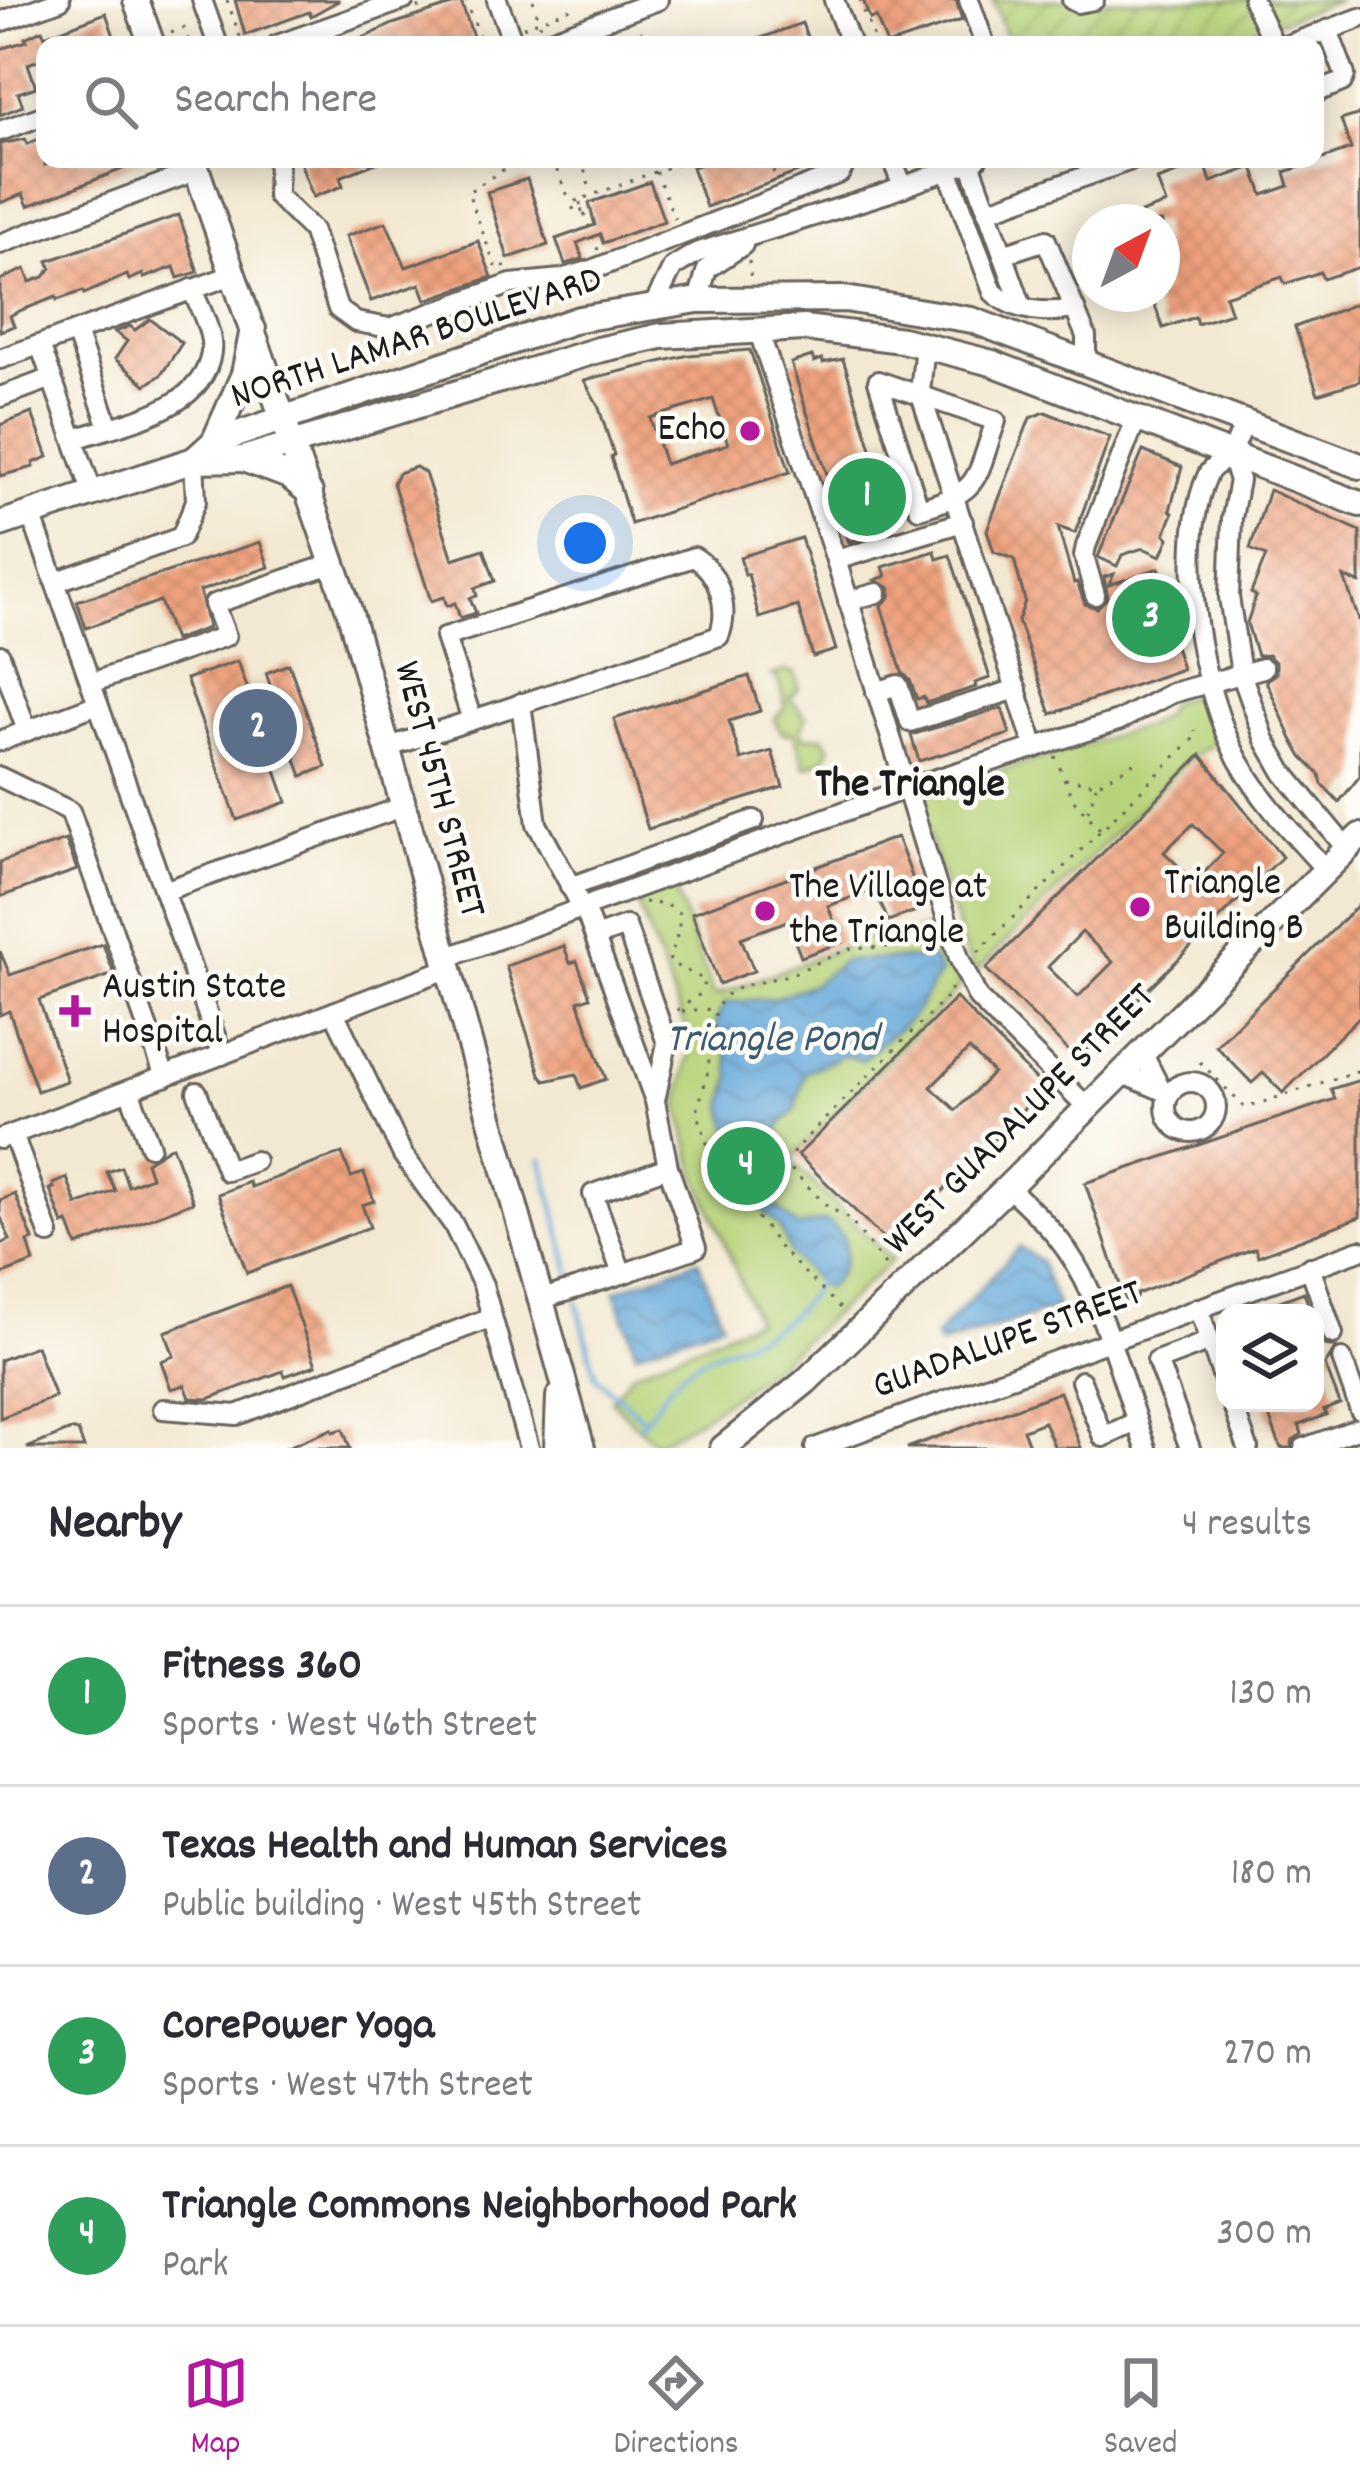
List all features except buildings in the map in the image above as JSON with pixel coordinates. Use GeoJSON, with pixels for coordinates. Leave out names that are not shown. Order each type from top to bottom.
{"type":"FeatureCollection","features":[{"type":"Feature","properties":{"kind":"main road"},"geometry":{"type":"LineString","coordinates":[[136,0],[158,36]]}},
{"type":"Feature","properties":{"kind":"main road","name":"WEST 45TH STREET"},"geometry":{"type":"LineString","coordinates":[[196,168],[334,562],[582,1448]]}},
{"type":"Feature","properties":{"kind":"main road","name":"NORTH LAMAR BOULEVARD"},"geometry":{"type":"LineString","coordinates":[[194,460],[214,442],[579,319],[698,300],[845,299],[973,320],[1360,466]]}},
{"type":"Feature","properties":{"kind":"main road"},"geometry":{"type":"LineString","coordinates":[[661,337],[698,300]]}},
{"type":"Feature","properties":{"kind":"main road"},"geometry":{"type":"LineString","coordinates":[[925,345],[934,312]]}},
{"type":"Feature","properties":{"kind":"main road"},"geometry":{"type":"LineString","coordinates":[[214,442],[244,374],[254,326]]}},
{"type":"Feature","properties":{"kind":"main road","name":"NORTH LAMAR BOULEVARD"},"geometry":{"type":"LineString","coordinates":[[0,524],[194,460],[243,459],[294,445],[542,364],[661,337],[821,330],[925,345],[992,363],[1352,499]]}},
{"type":"Feature","properties":{"kind":"main road"},"geometry":{"type":"LineString","coordinates":[[243,459],[289,476],[310,493]]}},
{"type":"Feature","properties":{"kind":"main road","name":"WEST GUADALUPE STREET"},"geometry":{"type":"LineString","coordinates":[[723,1448],[805,1382],[1354,842]]}},
{"type":"Feature","properties":{"kind":"main road"},"geometry":{"type":"LineString","coordinates":[[557,1448],[560,1377]]}},
{"type":"Feature","properties":{"kind":"street"},"geometry":{"type":"LineString","coordinates":[[0,22],[60,0]]}},
{"type":"Feature","properties":{"kind":"street"},"geometry":{"type":"LineString","coordinates":[[202,0],[215,36]]}},
{"type":"Feature","properties":{"kind":"street"},"geometry":{"type":"LineString","coordinates":[[497,0],[515,36]]}},
{"type":"Feature","properties":{"kind":"street"},"geometry":{"type":"LineString","coordinates":[[546,36],[658,0]]}},
{"type":"Feature","properties":{"kind":"street"},"geometry":{"type":"LineString","coordinates":[[834,0],[848,36]]}},
{"type":"Feature","properties":{"kind":"street"},"geometry":{"type":"LineString","coordinates":[[969,0],[982,36]]}},
{"type":"Feature","properties":{"kind":"street"},"geometry":{"type":"LineString","coordinates":[[1072,0],[1094,0]]}},
{"type":"Feature","properties":{"kind":"street"},"geometry":{"type":"LineString","coordinates":[[1253,0],[1270,36]]}},
{"type":"Feature","properties":{"kind":"street"},"geometry":{"type":"LineString","coordinates":[[306,36],[410,3]]}},
{"type":"Feature","properties":{"kind":"street"},"geometry":{"type":"LineString","coordinates":[[1312,36],[1360,18]]}},
{"type":"Feature","properties":{"kind":"street"},"geometry":{"type":"LineString","coordinates":[[1324,89],[1342,82],[1345,75],[1328,30]]}},
{"type":"Feature","properties":{"kind":"street"},"geometry":{"type":"LineString","coordinates":[[0,131],[36,118]]}},
{"type":"Feature","properties":{"kind":"street"},"geometry":{"type":"LineString","coordinates":[[0,244],[188,168]]}},
{"type":"Feature","properties":{"kind":"street"},"geometry":{"type":"LineString","coordinates":[[278,168],[277,196],[312,230],[338,309],[356,322],[391,328],[511,284],[589,271],[842,168]]}},
{"type":"Feature","properties":{"kind":"street"},"geometry":{"type":"LineString","coordinates":[[896,168],[903,187]]}},
{"type":"Feature","properties":{"kind":"street"},"geometry":{"type":"LineString","coordinates":[[654,305],[680,261],[724,242],[762,234],[953,168]]}},
{"type":"Feature","properties":{"kind":"street"},"geometry":{"type":"LineString","coordinates":[[976,168],[1022,307]]}},
{"type":"Feature","properties":{"kind":"street"},"geometry":{"type":"LineString","coordinates":[[987,211],[1109,168]]}},
{"type":"Feature","properties":{"kind":"street"},"geometry":{"type":"LineString","coordinates":[[948,170],[993,292],[1022,307],[1067,310]]}},
{"type":"Feature","properties":{"kind":"street"},"geometry":{"type":"LineString","coordinates":[[698,300],[712,263],[762,234]]}},
{"type":"Feature","properties":{"kind":"street"},"geometry":{"type":"LineString","coordinates":[[1003,254],[1046,240],[1067,310],[1086,336],[1086,362]]}},
{"type":"Feature","properties":{"kind":"street"},"geometry":{"type":"LineString","coordinates":[[0,359],[235,274]]}},
{"type":"Feature","properties":{"kind":"street"},"geometry":{"type":"LineString","coordinates":[[75,439],[183,399],[202,375],[212,355],[211,339],[192,289]]}},
{"type":"Feature","properties":{"kind":"street"},"geometry":{"type":"LineString","coordinates":[[1060,352],[1067,310]]}},
{"type":"Feature","properties":{"kind":"street"},"geometry":{"type":"LineString","coordinates":[[76,332],[110,427]]}},
{"type":"Feature","properties":{"kind":"street"},"geometry":{"type":"LineString","coordinates":[[763,333],[778,410],[836,560],[959,958],[978,998],[1087,1107]]}},
{"type":"Feature","properties":{"kind":"street"},"geometry":{"type":"LineString","coordinates":[[40,345],[93,494]]}},
{"type":"Feature","properties":{"kind":"street"},"geometry":{"type":"LineString","coordinates":[[925,345],[920,392],[1035,748]]}},
{"type":"Feature","properties":{"kind":"street"},"geometry":{"type":"LineString","coordinates":[[0,397],[52,378]]}},
{"type":"Feature","properties":{"kind":"street"},"geometry":{"type":"LineString","coordinates":[[878,381],[920,392],[996,421],[971,488],[956,499],[919,509],[878,381]]}},
{"type":"Feature","properties":{"kind":"street"},"geometry":{"type":"LineString","coordinates":[[1095,595],[1084,556],[1086,546],[1137,417]]}},
{"type":"Feature","properties":{"kind":"street"},"geometry":{"type":"LineString","coordinates":[[1244,423],[1231,454],[1209,471],[1197,515],[1193,555],[1197,625],[1225,733],[1239,761],[1281,820],[1326,870]]}},
{"type":"Feature","properties":{"kind":"street"},"geometry":{"type":"LineString","coordinates":[[1231,454],[1239,480],[1232,518],[1229,597],[1241,673],[1265,740],[1304,800],[1354,842]]}},
{"type":"Feature","properties":{"kind":"street"},"geometry":{"type":"LineString","coordinates":[[55,582],[181,537],[196,501],[194,460]]}},
{"type":"Feature","properties":{"kind":"street"},"geometry":{"type":"LineString","coordinates":[[1197,515],[1209,512],[1232,518]]}},
{"type":"Feature","properties":{"kind":"street"},"geometry":{"type":"LineString","coordinates":[[31,514],[222,1055]]}},
{"type":"Feature","properties":{"kind":"street"},"geometry":{"type":"LineString","coordinates":[[836,560],[963,522]]}},
{"type":"Feature","properties":{"kind":"street"},"geometry":{"type":"LineString","coordinates":[[388,747],[472,720],[520,704],[719,636],[724,614],[712,573],[694,557],[445,637],[472,720]]}},
{"type":"Feature","properties":{"kind":"street"},"geometry":{"type":"LineString","coordinates":[[91,683],[226,636],[214,604],[334,562]]}},
{"type":"Feature","properties":{"kind":"street"},"geometry":{"type":"LineString","coordinates":[[848,601],[877,593]]}},
{"type":"Feature","properties":{"kind":"street"},"geometry":{"type":"LineString","coordinates":[[0,655],[27,730]]}},
{"type":"Feature","properties":{"kind":"street"},"geometry":{"type":"LineString","coordinates":[[49,1234],[6,1137],[334,1012],[584,907],[905,789],[1118,722],[1172,693],[1263,668]]}},
{"type":"Feature","properties":{"kind":"street"},"geometry":{"type":"LineString","coordinates":[[876,692],[898,685],[910,722],[1017,689]]}},
{"type":"Feature","properties":{"kind":"street"},"geometry":{"type":"LineString","coordinates":[[0,741],[98,704]]}},
{"type":"Feature","properties":{"kind":"street"},"geometry":{"type":"LineString","coordinates":[[520,704],[533,809],[584,907],[655,1101],[668,1168],[696,1248],[539,1300]]}},
{"type":"Feature","properties":{"kind":"street"},"geometry":{"type":"LineString","coordinates":[[0,777],[70,812],[166,1077]]}},
{"type":"Feature","properties":{"kind":"street"},"geometry":{"type":"LineString","coordinates":[[1281,820],[1298,811],[1304,800]]}},
{"type":"Feature","properties":{"kind":"street"},"geometry":{"type":"LineString","coordinates":[[164,891],[405,806]]}},
{"type":"Feature","properties":{"kind":"street"},"geometry":{"type":"LineString","coordinates":[[570,887],[754,820]]}},
{"type":"Feature","properties":{"kind":"street"},"geometry":{"type":"LineString","coordinates":[[595,937],[626,926],[667,1043],[655,1101]]}},
{"type":"Feature","properties":{"kind":"street"},"geometry":{"type":"LineString","coordinates":[[334,1012],[403,1155],[453,1224],[483,1285],[529,1448]]}},
{"type":"Feature","properties":{"kind":"street"},"geometry":{"type":"LineString","coordinates":[[1121,1073],[1165,1093],[1142,1052]]}},
{"type":"Feature","properties":{"kind":"street"},"geometry":{"type":"LineString","coordinates":[[129,1090],[150,1146]]}},
{"type":"Feature","properties":{"kind":"street"},"geometry":{"type":"LineString","coordinates":[[197,1092],[226,1172],[255,1161]]}},
{"type":"Feature","properties":{"kind":"street"},"geometry":{"type":"LineString","coordinates":[[622,1274],[593,1194],[668,1168]]}},
{"type":"Feature","properties":{"kind":"street"},"geometry":{"type":"LineString","coordinates":[[1008,1187],[1072,1258],[1108,1340],[1146,1448]]}},
{"type":"Feature","properties":{"kind":"street","name":"GUADALUPE STREET"},"geometry":{"type":"LineString","coordinates":[[816,1448],[860,1440],[1108,1340],[1360,1250]]}},
{"type":"Feature","properties":{"kind":"street"},"geometry":{"type":"LineString","coordinates":[[1310,1267],[1333,1334]]}},
{"type":"Feature","properties":{"kind":"street"},"geometry":{"type":"LineString","coordinates":[[1198,1308],[1216,1358]]}},
{"type":"Feature","properties":{"kind":"street"},"geometry":{"type":"LineString","coordinates":[[163,1409],[238,1415],[492,1317]]}},
{"type":"Feature","properties":{"kind":"street"},"geometry":{"type":"LineString","coordinates":[[1190,1448],[1157,1361],[1210,1341]]}},
{"type":"Feature","properties":{"kind":"street"},"geometry":{"type":"LineString","coordinates":[[1342,1359],[1360,1410]]}},
{"type":"Feature","properties":{"kind":"street"},"geometry":{"type":"LineString","coordinates":[[1081,1381],[1103,1438],[1136,1422]]}},
{"type":"Feature","properties":{"kind":"street"},"geometry":{"type":"LineString","coordinates":[[1235,1412],[1248,1448]]}},
{"type":"Feature","properties":{"kind":"street"},"geometry":{"type":"LineString","coordinates":[[1304,1448],[1360,1428]]}},
{"type":"Feature","properties":{"kind":"path"},"geometry":{"type":"LineString","coordinates":[[226,0],[237,36]]}},
{"type":"Feature","properties":{"kind":"path"},"geometry":{"type":"LineString","coordinates":[[410,3],[417,9],[442,0]]}},
{"type":"Feature","properties":{"kind":"path"},"geometry":{"type":"LineString","coordinates":[[466,0],[479,36]]}},
{"type":"Feature","properties":{"kind":"path"},"geometry":{"type":"LineString","coordinates":[[533,0],[540,36]]}},
{"type":"Feature","properties":{"kind":"path"},"geometry":{"type":"LineString","coordinates":[[860,0],[873,36]]}},
{"type":"Feature","properties":{"kind":"path"},"geometry":{"type":"LineString","coordinates":[[516,36],[539,20],[578,6]]}},
{"type":"Feature","properties":{"kind":"path"},"geometry":{"type":"LineString","coordinates":[[611,31],[613,36]]}},
{"type":"Feature","properties":{"kind":"path"},"geometry":{"type":"LineString","coordinates":[[298,168],[300,172]]}},
{"type":"Feature","properties":{"kind":"path"},"geometry":{"type":"LineString","coordinates":[[506,168],[468,192],[495,266],[503,262],[509,280]]}},
{"type":"Feature","properties":{"kind":"path"},"geometry":{"type":"LineString","coordinates":[[556,168],[575,212],[583,210]]}},
{"type":"Feature","properties":{"kind":"path"},"geometry":{"type":"LineString","coordinates":[[584,168],[592,195]]}},
{"type":"Feature","properties":{"kind":"path"},"geometry":{"type":"LineString","coordinates":[[571,203],[666,168]]}},
{"type":"Feature","properties":{"kind":"path"},"geometry":{"type":"LineString","coordinates":[[772,168],[775,176]]}},
{"type":"Feature","properties":{"kind":"path"},"geometry":{"type":"LineString","coordinates":[[656,172],[675,221]]}},
{"type":"Feature","properties":{"kind":"path"},"geometry":{"type":"LineString","coordinates":[[579,200],[601,258]]}},
{"type":"Feature","properties":{"kind":"path"},"geometry":{"type":"LineString","coordinates":[[754,290],[748,264],[762,234]]}},
{"type":"Feature","properties":{"kind":"path"},"geometry":{"type":"LineString","coordinates":[[978,952],[1196,736],[1195,730]]}},
{"type":"Feature","properties":{"kind":"path"},"geometry":{"type":"LineString","coordinates":[[1057,761],[1063,778],[1101,830]]}},
{"type":"Feature","properties":{"kind":"path"},"geometry":{"type":"LineString","coordinates":[[1063,778],[1097,784],[1136,763]]}},
{"type":"Feature","properties":{"kind":"path"},"geometry":{"type":"LineString","coordinates":[[1086,814],[1097,784]]}},
{"type":"Feature","properties":{"kind":"path"},"geometry":{"type":"LineString","coordinates":[[638,901],[667,905],[679,913],[669,962],[705,980],[700,994],[677,1011],[716,1009]]}},
{"type":"Feature","properties":{"kind":"path"},"geometry":{"type":"LineString","coordinates":[[840,1308],[760,1221],[722,1191],[698,1122],[697,1104],[707,1076],[716,1009],[740,987],[792,974],[848,949],[921,945],[947,961]]}},
{"type":"Feature","properties":{"kind":"path"},"geometry":{"type":"LineString","coordinates":[[885,1264],[849,1219],[827,1205],[785,1163],[951,993],[950,974]]}},
{"type":"Feature","properties":{"kind":"path"},"geometry":{"type":"LineString","coordinates":[[1200,1062],[1245,1108],[1360,1070]]}},
{"type":"Feature","properties":{"kind":"green space"},"geometry":{"type":"Polygon","coordinates":[[[993,0],[1339,0],[1237,36],[1006,36],[993,0]]]}},
{"type":"Feature","properties":{"kind":"green space"},"geometry":{"type":"Polygon","coordinates":[[[795,673],[799,689],[790,698],[806,717],[803,737],[823,736],[830,748],[824,760],[805,767],[794,733],[782,733],[774,720],[786,707],[772,675],[795,673]]]}},
{"type":"Feature","properties":{"kind":"green space"},"geometry":{"type":"Polygon","coordinates":[[[1201,691],[1220,721],[1210,747],[1193,755],[977,971],[966,954],[921,811],[929,789],[937,791],[1148,725],[1164,715],[1169,703],[1201,691]]]}},
{"type":"Feature","properties":{"kind":"green space"},"geometry":{"type":"Polygon","coordinates":[[[673,885],[714,996],[878,934],[883,944],[934,925],[960,987],[790,1160],[892,1260],[750,1383],[655,1443],[611,1400],[633,1372],[756,1320],[696,1173],[679,1106],[691,1042],[636,899],[673,885]]]}},
{"type":"Feature","properties":{"kind":"water","name":"Triangle Pond"},"geometry":{"type":"Polygon","coordinates":[[[931,958],[941,972],[908,1021],[862,1061],[844,1055],[805,1073],[795,1110],[780,1126],[769,1157],[775,1179],[773,1203],[797,1227],[826,1221],[842,1236],[843,1264],[825,1290],[790,1254],[780,1227],[746,1195],[750,1167],[728,1125],[724,1106],[731,1076],[724,1036],[716,1021],[725,1003],[775,998],[813,984],[843,961],[931,958]]]}},
{"type":"Feature","properties":{"kind":"water"},"geometry":{"type":"Polygon","coordinates":[[[1019,1247],[1040,1261],[1058,1308],[940,1345],[935,1337],[1019,1247]]]}},
{"type":"Feature","properties":{"kind":"water"},"geometry":{"type":"Polygon","coordinates":[[[698,1260],[722,1322],[636,1352],[615,1291],[698,1260]]]}},
{"type":"Feature","properties":{"kind":"waterway"},"geometry":{"type":"LineString","coordinates":[[542,1159],[572,1278]]}},
{"type":"Feature","properties":{"kind":"waterway"},"geometry":{"type":"LineString","coordinates":[[641,1425],[680,1374],[779,1324],[806,1299],[818,1280]]}},
{"type":"Feature","properties":{"kind":"waterway"},"geometry":{"type":"LineString","coordinates":[[577,1301],[596,1377],[645,1420]]}},
{"type":"Feature","properties":{"kind":"place","name":"Echo"},"geometry":{"type":"Point","coordinates":[750,431]}},
{"type":"Feature","properties":{"kind":"place","name":"Fitness 360"},"geometry":{"type":"Point","coordinates":[867,497]}},
{"type":"Feature","properties":{"kind":"place","name":"CorePower Yoga"},"geometry":{"type":"Point","coordinates":[1151,618]}},
{"type":"Feature","properties":{"kind":"place","name":"Texas Health and Human Services"},"geometry":{"type":"Point","coordinates":[258,728]}},
{"type":"Feature","properties":{"kind":"place","name":"Triangle Building B"},"geometry":{"type":"Point","coordinates":[1140,907]}},
{"type":"Feature","properties":{"kind":"place","name":"The Village at the Triangle"},"geometry":{"type":"Point","coordinates":[765,911]}},
{"type":"Feature","properties":{"kind":"place","name":"Austin State Hospital"},"geometry":{"type":"Point","coordinates":[75,1011]}},
{"type":"Feature","properties":{"kind":"place","name":"Triangle Commons Neighborhood Park"},"geometry":{"type":"Point","coordinates":[746,1166]}},
{"type":"Feature","properties":{"kind":"district","name":"The Triangle"},"geometry":{"type":"Point","coordinates":[910,787]}}]}
